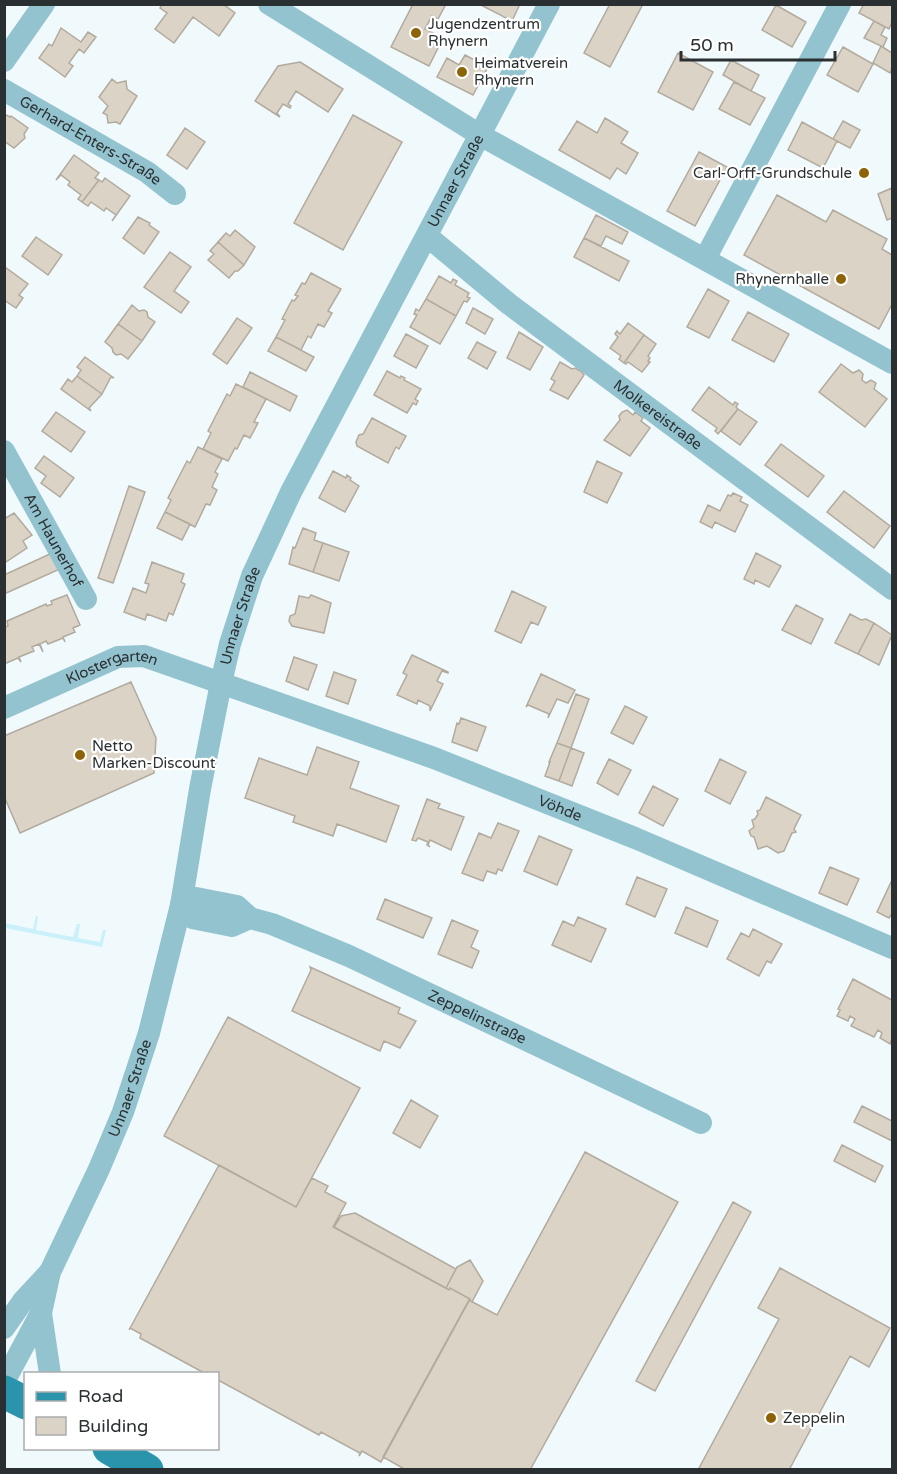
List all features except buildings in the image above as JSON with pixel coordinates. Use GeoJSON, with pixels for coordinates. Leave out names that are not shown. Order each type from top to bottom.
{"type":"FeatureCollection","features":[{"type":"Feature","properties":{"kind":"main road"},"geometry":{"type":"LineString","coordinates":[[4,1392],[24,1402]]}},
{"type":"Feature","properties":{"kind":"main road"},"geometry":{"type":"LineString","coordinates":[[111,1450],[147,1470]]}},
{"type":"Feature","properties":{"kind":"street"},"geometry":{"type":"LineString","coordinates":[[4,61],[44,4]]}},
{"type":"Feature","properties":{"kind":"street"},"geometry":{"type":"LineString","coordinates":[[269,4],[480,135],[892,363]]}},
{"type":"Feature","properties":{"kind":"street","name":"Unnaer Straße"},"geometry":{"type":"LineString","coordinates":[[4,1382],[41,1313],[50,1272],[99,1169],[123,1112],[149,1033],[181,905],[200,789],[221,683],[243,603],[266,543],[331,415],[549,4]]}},
{"type":"Feature","properties":{"kind":"street"},"geometry":{"type":"LineString","coordinates":[[705,260],[840,4]]}},
{"type":"Feature","properties":{"kind":"street","name":"Gerhard-Enters-Straße"},"geometry":{"type":"LineString","coordinates":[[4,90],[147,172],[175,194]]}},
{"type":"Feature","properties":{"kind":"street","name":"Molkereistraße"},"geometry":{"type":"LineString","coordinates":[[427,236],[509,304],[892,589]]}},
{"type":"Feature","properties":{"kind":"street","name":"Am Haunerhof"},"geometry":{"type":"LineString","coordinates":[[4,451],[86,599]]}},
{"type":"Feature","properties":{"kind":"street","name":"Klostergarten"},"geometry":{"type":"LineString","coordinates":[[4,708],[118,657],[144,656],[221,683]]}},
{"type":"Feature","properties":{"kind":"street","name":"Vöhde"},"geometry":{"type":"LineString","coordinates":[[221,683],[434,758],[635,838],[892,948]]}},
{"type":"Feature","properties":{"kind":"street","name":"Zeppelinstraße"},"geometry":{"type":"LineString","coordinates":[[181,905],[192,918],[232,926],[250,918],[272,924],[349,956],[701,1123]]}},
{"type":"Feature","properties":{"kind":"street","name":"Unnaer Straße"},"geometry":{"type":"LineString","coordinates":[[4,1328],[23,1301],[50,1272]]}},
{"type":"Feature","properties":{"kind":"street","name":"Unnaer Straße"},"geometry":{"type":"LineString","coordinates":[[41,1313],[50,1372]]}},
{"type":"Feature","properties":{"kind":"shaded area"},"geometry":{"type":"Polygon","coordinates":[[[36,916],[38,916],[36,930],[73,937],[77,924],[80,924],[78,938],[100,942],[103,930],[106,930],[102,947],[5,928],[5,923],[33,929],[36,916]]]}},
{"type":"Feature","properties":{"kind":"place","name":"Jugendzentrum Rhynern"},"geometry":{"type":"Point","coordinates":[416,33]}},
{"type":"Feature","properties":{"kind":"place","name":"Heimatverein Rhynern"},"geometry":{"type":"Point","coordinates":[462,72]}},
{"type":"Feature","properties":{"kind":"place","name":"Carl-Orff-Grundschule"},"geometry":{"type":"Point","coordinates":[864,173]}},
{"type":"Feature","properties":{"kind":"place","name":"Rhynernhalle"},"geometry":{"type":"Point","coordinates":[841,279]}},
{"type":"Feature","properties":{"kind":"place","name":"Netto Marken-Discount"},"geometry":{"type":"Point","coordinates":[80,755]}},
{"type":"Feature","properties":{"kind":"place","name":"Zeppelin"},"geometry":{"type":"Point","coordinates":[771,1418]}}]}
